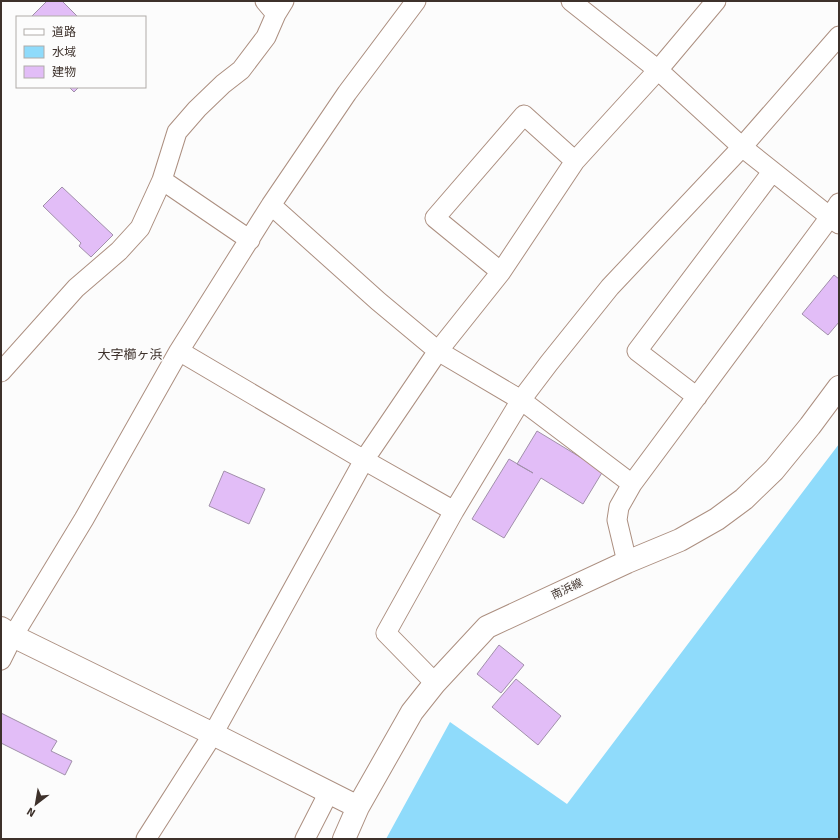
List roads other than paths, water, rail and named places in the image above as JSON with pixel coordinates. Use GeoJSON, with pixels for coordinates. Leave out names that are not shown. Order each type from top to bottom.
{"type":"FeatureCollection","features":[{"type":"Feature","properties":{"kind":"street"},"geometry":{"type":"LineString","coordinates":[[1,660],[7,632],[84,519],[179,351],[347,93],[416,1]]}},
{"type":"Feature","properties":{"kind":"street"},"geometry":{"type":"LineString","coordinates":[[571,1],[658,70],[742,147],[772,172],[836,215],[697,396],[632,484],[619,507],[617,520],[627,562]]}},
{"type":"Feature","properties":{"kind":"street"},"geometry":{"type":"LineString","coordinates":[[146,839],[213,734],[364,460],[438,351],[501,272],[575,161],[658,70],[716,1]]}},
{"type":"Feature","properties":{"kind":"street"},"geometry":{"type":"LineString","coordinates":[[1,372],[76,288],[118,251],[140,228],[162,180],[177,132],[202,104],[223,84],[241,70],[266,37],[275,5]]}},
{"type":"Feature","properties":{"kind":"street"},"geometry":{"type":"LineString","coordinates":[[434,683],[386,633],[454,511],[521,400],[610,287],[742,147],[839,36]]}},
{"type":"Feature","properties":{"kind":"street"},"geometry":{"type":"LineString","coordinates":[[501,272],[434,218],[524,115],[575,161]]}},
{"type":"Feature","properties":{"kind":"street"},"geometry":{"type":"LineString","coordinates":[[697,396],[637,351],[772,172]]}},
{"type":"Feature","properties":{"kind":"street"},"geometry":{"type":"LineString","coordinates":[[162,180],[250,240]]}},
{"type":"Feature","properties":{"kind":"street"},"geometry":{"type":"LineString","coordinates":[[272,206],[378,301],[438,351],[521,400],[632,484]]}},
{"type":"Feature","properties":{"kind":"street"},"geometry":{"type":"LineString","coordinates":[[179,351],[454,511]]}},
{"type":"Feature","properties":{"kind":"street","name":"南浜線"},"geometry":{"type":"LineString","coordinates":[[344,839],[358,807],[412,712],[434,683],[487,627],[627,562],[680,540],[717,519],[744,500],[774,470],[810,426],[839,387]]}},
{"type":"Feature","properties":{"kind":"street"},"geometry":{"type":"LineString","coordinates":[[7,632],[358,807]]}},
{"type":"Feature","properties":{"kind":"street"},"geometry":{"type":"LineString","coordinates":[[305,839],[330,792]]}},
{"type":"Feature","properties":{"kind":"water"},"geometry":{"type":"Polygon","coordinates":[[[839,444],[839,839],[386,839],[450,722],[567,804],[839,444]]]}},
{"type":"Feature","properties":{"kind":"district","name":"大字櫛ヶ浜"},"geometry":{"type":"Point","coordinates":[130,355]}}]}
